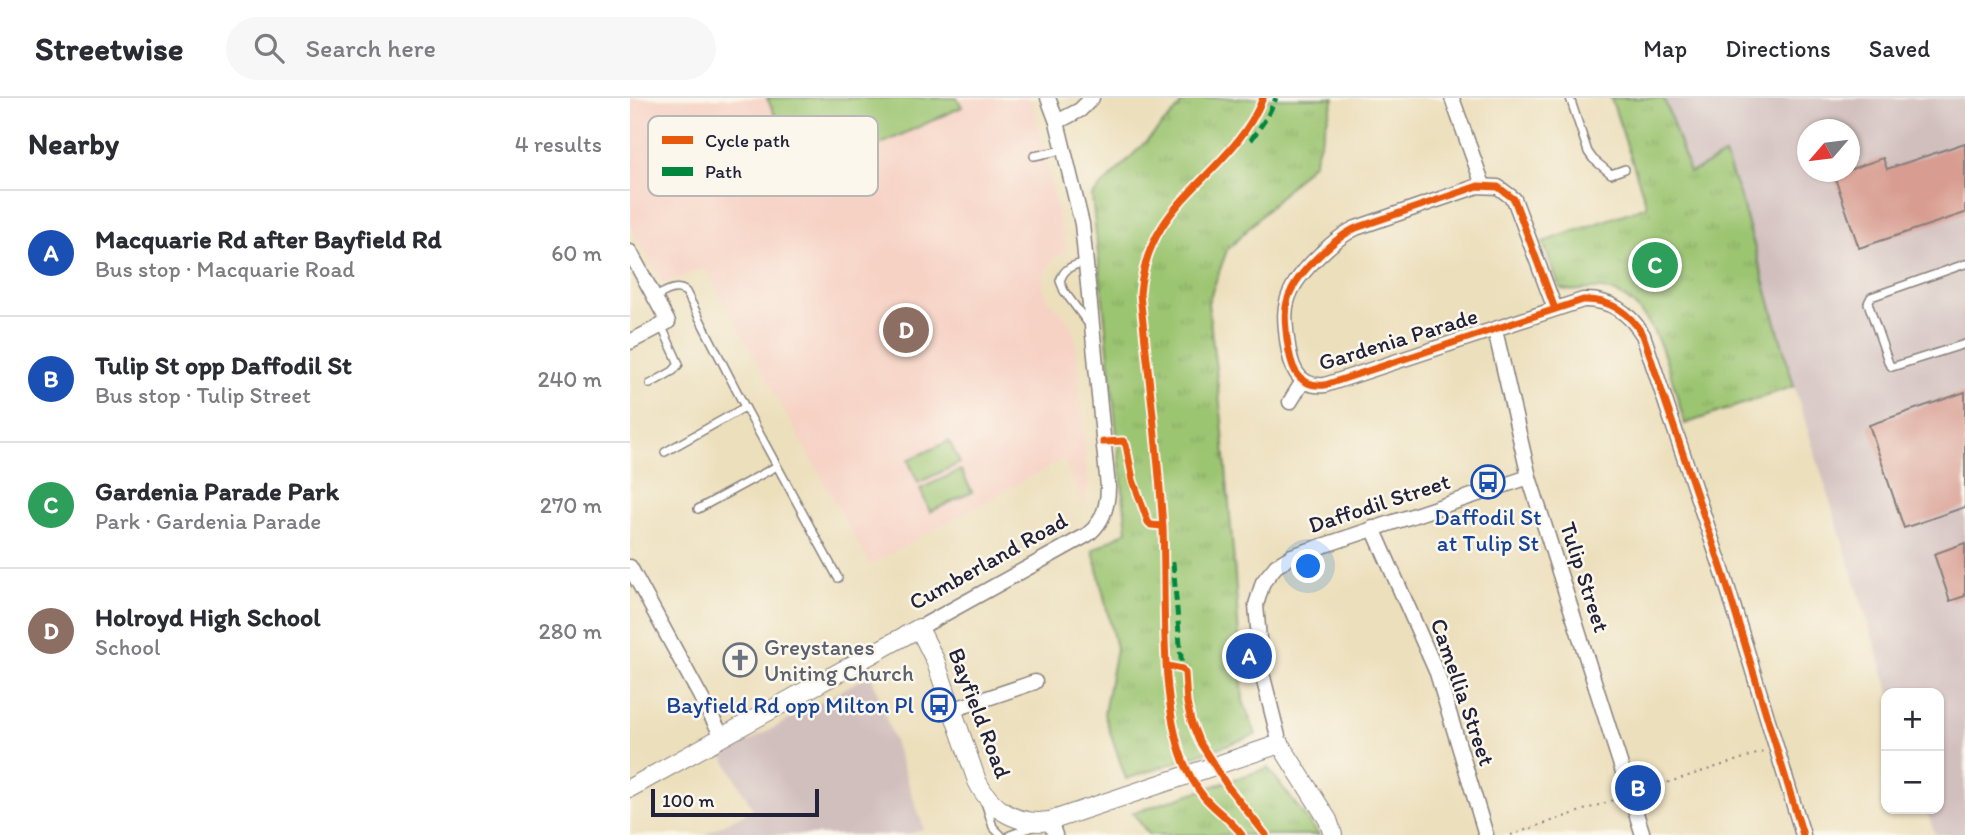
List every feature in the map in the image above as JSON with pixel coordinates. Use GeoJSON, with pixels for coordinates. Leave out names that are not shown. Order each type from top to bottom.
{"type":"FeatureCollection","features":[{"type":"Feature","properties":{"kind":"street","name":"Cumberland Road"},"geometry":{"type":"LineString","coordinates":[[630,788],[1078,540],[1099,523],[1106,508],[1108,487],[1081,217],[1057,122],[1048,98]]}},
{"type":"Feature","properties":{"kind":"street"},"geometry":{"type":"LineString","coordinates":[[1057,122],[1080,110],[1092,98]]}},
{"type":"Feature","properties":{"kind":"street"},"geometry":{"type":"LineString","coordinates":[[1452,98],[1483,186],[1504,190],[1517,204],[1555,309]]}},
{"type":"Feature","properties":{"kind":"street","name":"Gardenia Parade"},"geometry":{"type":"LineString","coordinates":[[1483,186],[1348,232],[1301,276],[1287,300],[1285,321],[1289,361],[1294,373],[1313,385],[1325,385],[1583,300],[1606,303],[1626,313],[1643,335],[1724,576],[1803,835]]}},
{"type":"Feature","properties":{"kind":"street"},"geometry":{"type":"LineString","coordinates":[[630,252],[668,321],[630,342]]}},
{"type":"Feature","properties":{"kind":"street","name":"Tulip Street"},"geometry":{"type":"LineString","coordinates":[[1494,330],[1529,477],[1643,835]]}},
{"type":"Feature","properties":{"kind":"street","name":"Gardenia Parade"},"geometry":{"type":"LineString","coordinates":[[1290,402],[1303,381]]}},
{"type":"Feature","properties":{"kind":"street","name":"Daffodil Street"},"geometry":{"type":"LineString","coordinates":[[1280,744],[1261,665],[1256,606],[1259,592],[1272,571],[1286,559],[1529,477]]}},
{"type":"Feature","properties":{"kind":"street","name":"Camellia Street"},"geometry":{"type":"LineString","coordinates":[[1373,528],[1437,673],[1486,835]]}},
{"type":"Feature","properties":{"kind":"street"},"geometry":{"type":"LineString","coordinates":[[630,567],[722,736]]}},
{"type":"Feature","properties":{"kind":"street","name":"Bayfield Road"},"geometry":{"type":"LineString","coordinates":[[919,628],[935,660],[977,781],[987,797],[1007,814],[1053,828],[1180,778],[1280,744]]}},
{"type":"Feature","properties":{"kind":"street"},"geometry":{"type":"LineString","coordinates":[[952,710],[1035,682]]}},
{"type":"Feature","properties":{"kind":"street"},"geometry":{"type":"LineString","coordinates":[[1280,744],[1328,820],[1333,835]]}},
{"type":"Feature","properties":{"kind":"lane"},"geometry":{"type":"LineString","coordinates":[[1570,98],[1590,156],[1611,174],[1625,169]]}},
{"type":"Feature","properties":{"kind":"lane"},"geometry":{"type":"LineString","coordinates":[[1034,156],[1064,150]]}},
{"type":"Feature","properties":{"kind":"lane"},"geometry":{"type":"LineString","coordinates":[[1086,262],[1065,270],[1060,281],[1064,291],[1086,318],[1093,335]]}},
{"type":"Feature","properties":{"kind":"lane"},"geometry":{"type":"LineString","coordinates":[[1965,264],[1871,297],[1868,303],[1892,367],[1965,344]]}},
{"type":"Feature","properties":{"kind":"lane"},"geometry":{"type":"LineString","coordinates":[[655,297],[674,289],[683,289],[686,292],[838,578]]}},
{"type":"Feature","properties":{"kind":"lane"},"geometry":{"type":"LineString","coordinates":[[650,384],[673,371],[679,364],[661,325]]}},
{"type":"Feature","properties":{"kind":"lane"},"geometry":{"type":"LineString","coordinates":[[665,452],[745,407]]}},
{"type":"Feature","properties":{"kind":"lane"},"geometry":{"type":"LineString","coordinates":[[698,509],[777,466]]}},
{"type":"Feature","properties":{"kind":"lane"},"geometry":{"type":"LineString","coordinates":[[977,781],[993,827],[1001,835]]}},
{"type":"Feature","properties":{"kind":"lane"},"geometry":{"type":"LineString","coordinates":[[1010,835],[1053,828]]}},
{"type":"Feature","properties":{"kind":"path"},"geometry":{"type":"LineString","coordinates":[[1511,835],[1777,748]]}},
{"type":"Feature","properties":{"kind":"shaded area"},"geometry":{"type":"Polygon","coordinates":[[[630,98],[1029,98],[1034,105],[1066,251],[1054,258],[1048,266],[1043,286],[1047,298],[1069,322],[1075,339],[1087,467],[1085,507],[1063,459],[870,565],[705,268],[663,284],[630,225],[630,98]]]}},
{"type":"Feature","properties":{"kind":"shaded area"},"geometry":{"type":"Polygon","coordinates":[[[1664,98],[1965,98],[1965,835],[1935,835],[1928,814],[1944,814],[1944,688],[1888,688],[1794,386],[1742,203],[1725,156],[1689,174],[1664,98]]]}},
{"type":"Feature","properties":{"kind":"shaded area"},"geometry":{"type":"Polygon","coordinates":[[[871,674],[924,829],[907,835],[704,835],[753,809],[723,756],[871,674]]]}},
{"type":"Feature","properties":{"kind":"green space"},"geometry":{"type":"Polygon","coordinates":[[[767,98],[957,98],[962,107],[878,146],[878,116],[775,116],[767,98]]]}},
{"type":"Feature","properties":{"kind":"green space"},"geometry":{"type":"Polygon","coordinates":[[[1184,98],[1334,98],[1314,162],[1227,250],[1208,303],[1222,420],[1243,701],[1256,735],[1126,779],[1104,714],[1116,648],[1093,550],[1127,531],[1092,196],[1179,108],[1184,98]]]}},
{"type":"Feature","properties":{"kind":"green space"},"geometry":{"type":"Polygon","coordinates":[[[1611,98],[1664,98],[1690,173],[1725,155],[1742,203],[1794,386],[1685,424],[1660,345],[1639,310],[1625,298],[1607,290],[1571,291],[1560,288],[1543,242],[1647,206],[1611,98]]]}},
{"type":"Feature","properties":{"kind":"green space"},"geometry":{"type":"Polygon","coordinates":[[[949,441],[960,463],[918,483],[908,460],[949,441]]]}},
{"type":"Feature","properties":{"kind":"green space"},"geometry":{"type":"Polygon","coordinates":[[[961,470],[972,492],[930,512],[920,489],[961,470]]]}},
{"type":"Feature","properties":{"kind":"green space"},"geometry":{"type":"Polygon","coordinates":[[[1268,768],[1319,835],[1149,835],[1133,813],[1268,768]]]}},
{"type":"Feature","properties":{"kind":"building"},"geometry":{"type":"Polygon","coordinates":[[[1965,143],[1965,213],[1859,248],[1836,182],[1860,182],[1860,166],[1883,158],[1887,169],[1965,143]]]}},
{"type":"Feature","properties":{"kind":"building"},"geometry":{"type":"Polygon","coordinates":[[[1965,392],[1965,507],[1904,528],[1869,425],[1965,392]]]}},
{"type":"Feature","properties":{"kind":"building"},"geometry":{"type":"Polygon","coordinates":[[[1965,543],[1965,596],[1950,601],[1934,554],[1965,543]]]}},
{"type":"Feature","properties":{"kind":"marked path"},"geometry":{"type":"LineString","coordinates":[[1251,140],[1276,98]]}},
{"type":"Feature","properties":{"kind":"marked path"},"geometry":{"type":"LineString","coordinates":[[1173,562],[1182,669]]}},
{"type":"Feature","properties":{"kind":"cycle path"},"geometry":{"type":"LineString","coordinates":[[1242,835],[1198,789],[1185,765],[1175,735],[1165,646],[1161,499],[1140,294],[1146,261],[1158,233],[1174,210],[1249,126],[1263,98]]}},
{"type":"Feature","properties":{"kind":"cycle path"},"geometry":{"type":"LineString","coordinates":[[1555,309],[1514,199],[1498,187],[1478,186],[1348,232],[1319,255],[1296,283],[1287,303],[1285,321],[1290,357],[1296,372],[1307,382],[1325,385],[1583,300],[1602,302],[1618,308],[1632,320],[1643,335],[1724,576],[1803,835]]}},
{"type":"Feature","properties":{"kind":"cycle path"},"geometry":{"type":"LineString","coordinates":[[1103,442],[1123,441],[1126,445],[1133,480],[1148,522],[1162,526]]}},
{"type":"Feature","properties":{"kind":"cycle path"},"geometry":{"type":"LineString","coordinates":[[1168,666],[1182,669],[1185,673],[1187,703],[1199,741],[1228,787],[1266,835]]}},
{"type":"Feature","properties":{"kind":"place","name":"Gardenia Parade Park"},"geometry":{"type":"Point","coordinates":[1655,265]}},
{"type":"Feature","properties":{"kind":"place","name":"Holroyd High School"},"geometry":{"type":"Point","coordinates":[906,330]}},
{"type":"Feature","properties":{"kind":"place","name":"Daffodil St at Tulip St"},"geometry":{"type":"Point","coordinates":[1488,482]}},
{"type":"Feature","properties":{"kind":"place","name":"Macquarie Rd after Bayfield Rd"},"geometry":{"type":"Point","coordinates":[1249,656]}},
{"type":"Feature","properties":{"kind":"place","name":"Greystanes Uniting Church"},"geometry":{"type":"Point","coordinates":[740,660]}},
{"type":"Feature","properties":{"kind":"place","name":"Bayfield Rd opp Milton Pl"},"geometry":{"type":"Point","coordinates":[939,705]}},
{"type":"Feature","properties":{"kind":"place","name":"Tulip St opp Daffodil St"},"geometry":{"type":"Point","coordinates":[1638,788]}}]}
